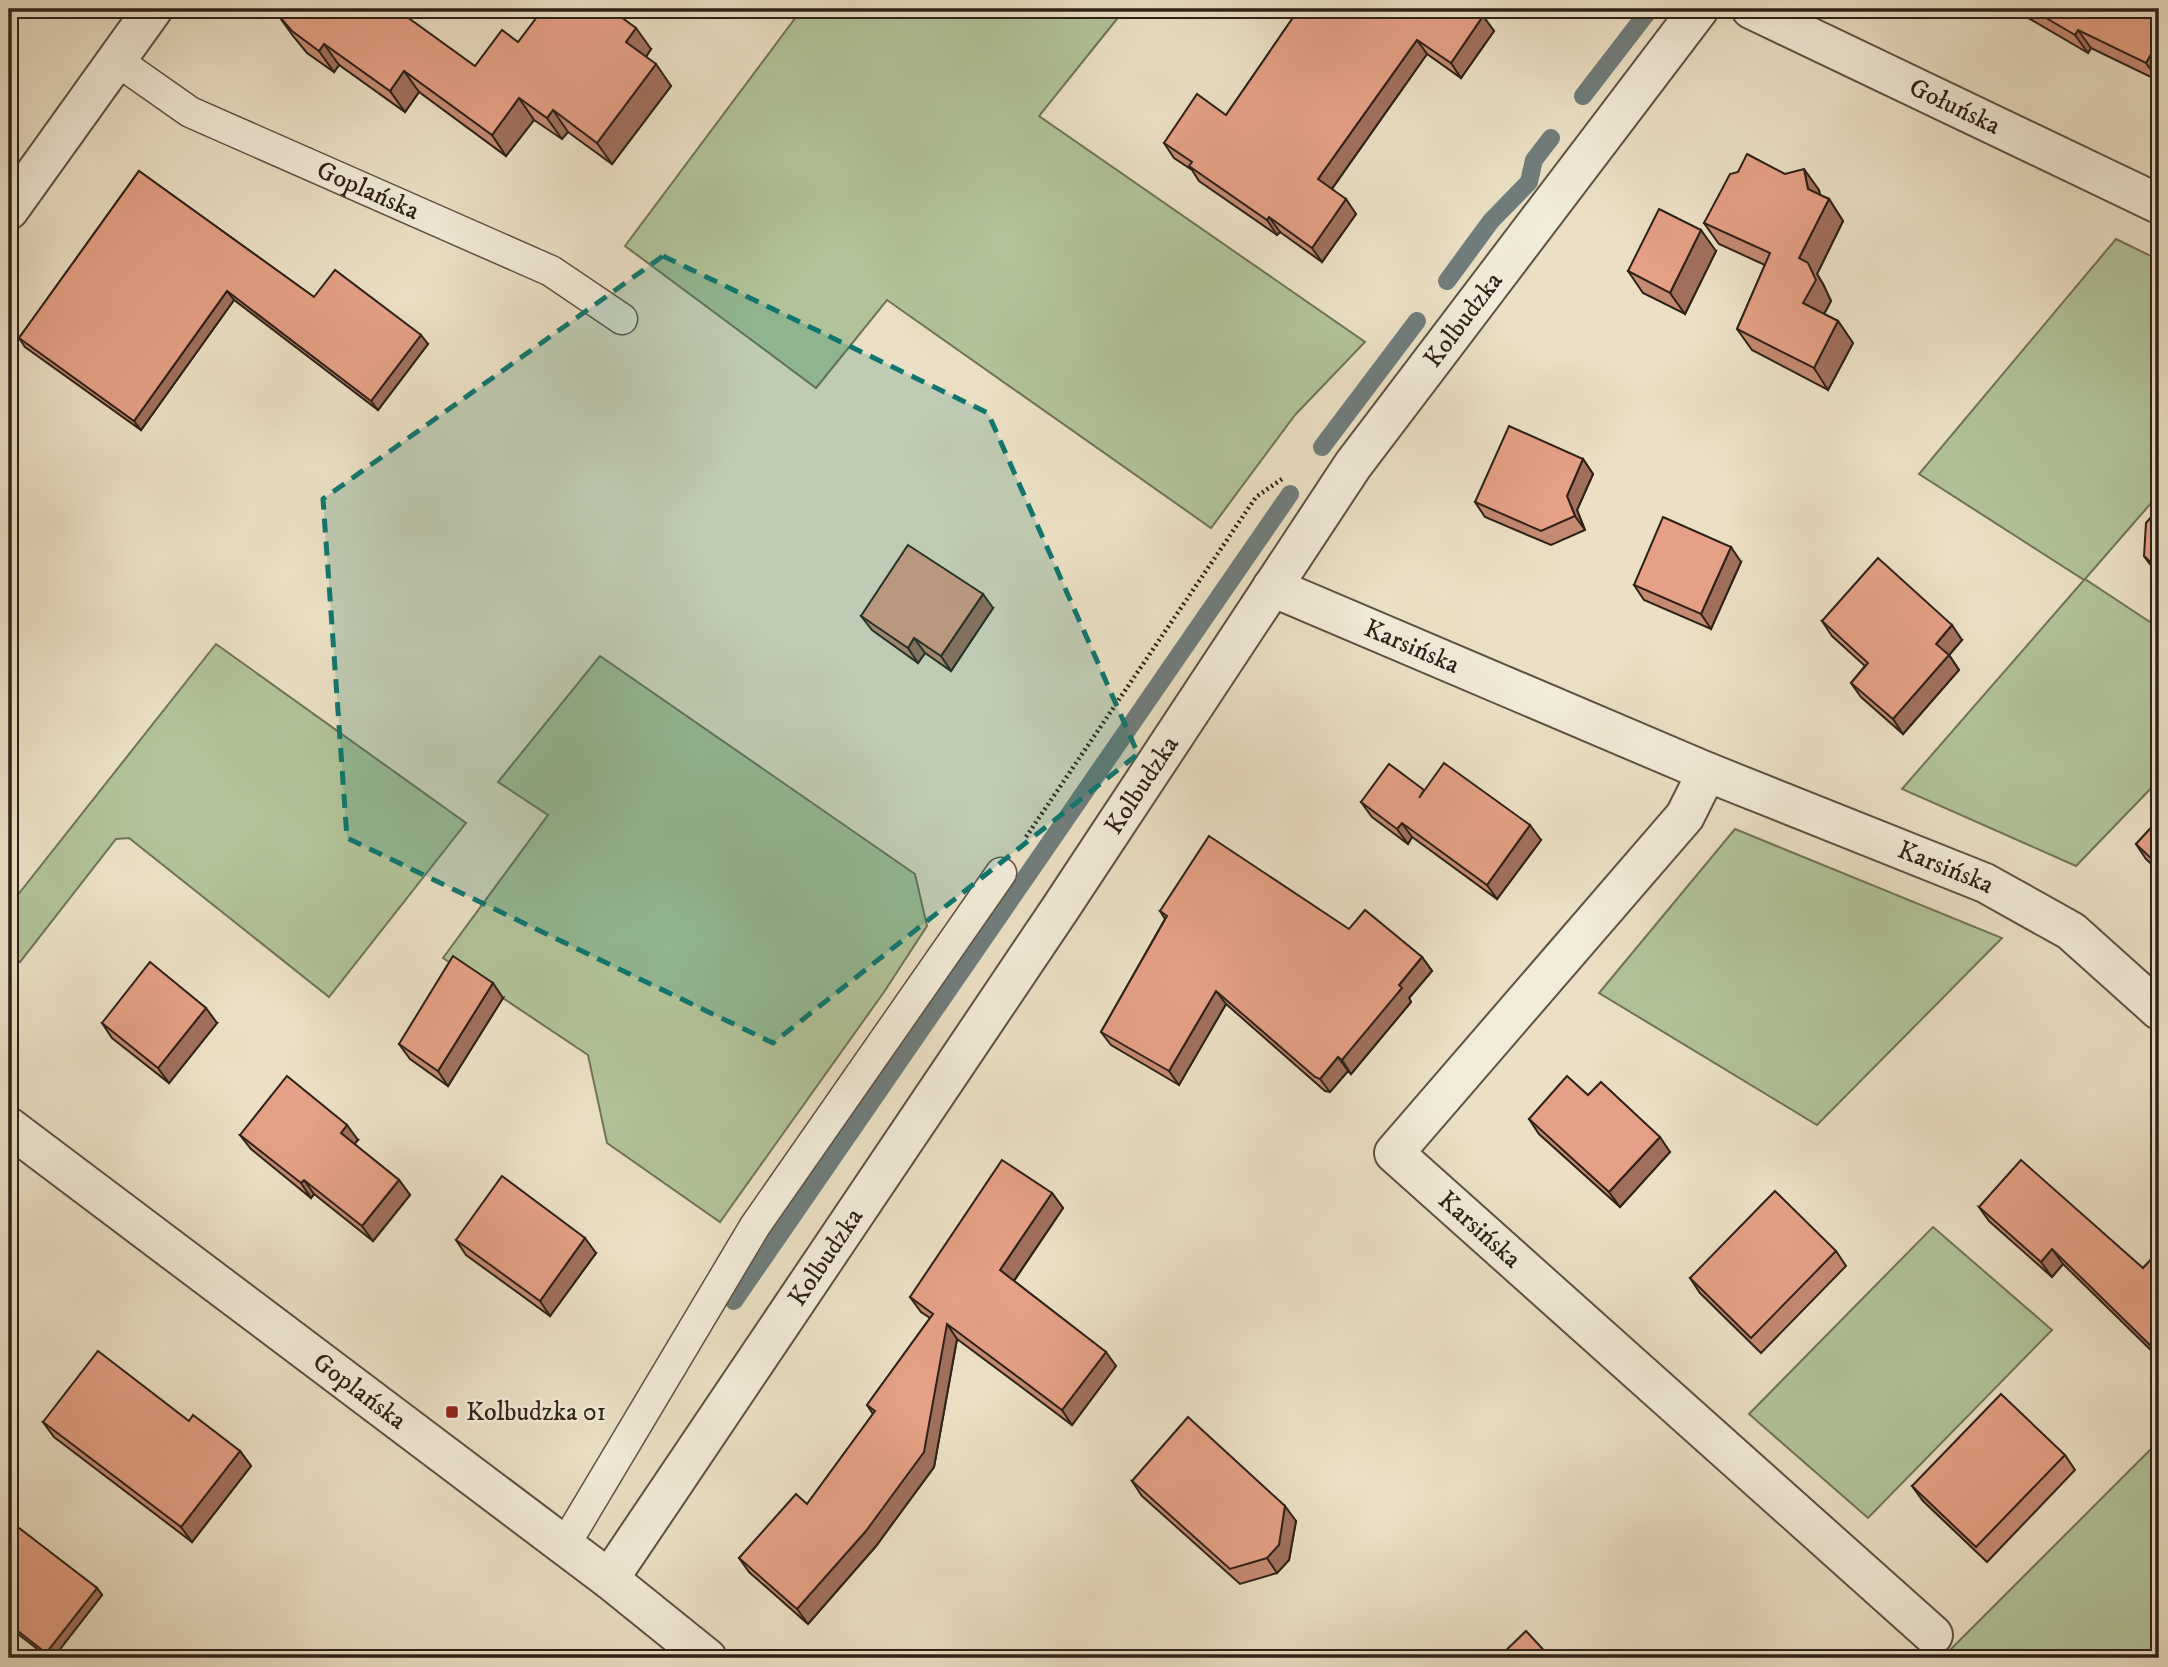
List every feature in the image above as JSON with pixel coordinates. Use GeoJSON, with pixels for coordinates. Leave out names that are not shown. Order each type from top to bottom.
{"type":"FeatureCollection","features":[{"type":"Feature","properties":{"kind":"street"},"geometry":{"type":"LineString","coordinates":[[9,210],[153,9]]}},
{"type":"Feature","properties":{"kind":"street","name":"Kolbudzka"},"geometry":{"type":"LineString","coordinates":[[609,1579],[1060,909],[1353,466],[1699,9]]}},
{"type":"Feature","properties":{"kind":"street","name":"Gołuńska"},"geometry":{"type":"LineString","coordinates":[[1751,9],[2159,204]]}},
{"type":"Feature","properties":{"kind":"street","name":"Karsińska"},"geometry":{"type":"LineString","coordinates":[[1272,587],[1706,772],[1985,883],[2071,931],[2159,1010]]}},
{"type":"Feature","properties":{"kind":"street","name":"Karsińska"},"geometry":{"type":"LineString","coordinates":[[1706,772],[1685,816],[1394,1153],[1933,1635]]}},
{"type":"Feature","properties":{"kind":"street","name":"Goplańska"},"geometry":{"type":"LineString","coordinates":[[9,1127],[609,1579],[707,1658]]}},
{"type":"Feature","properties":{"kind":"lane","name":"Goplańska"},"geometry":{"type":"LineString","coordinates":[[116,60],[190,112],[551,271],[622,319]]}},
{"type":"Feature","properties":{"kind":"lane"},"geometry":{"type":"LineString","coordinates":[[564,1546],[755,1226],[1001,873]]}},
{"type":"Feature","properties":{"kind":"path"},"geometry":{"type":"LineString","coordinates":[[1001,873],[1256,497],[1291,472],[1353,466]]}},
{"type":"Feature","properties":{"kind":"highlighted area"},"geometry":{"type":"Polygon","coordinates":[[[663,256],[988,413],[1138,754],[773,1043],[347,838],[323,499],[663,256]]]}},
{"type":"Feature","properties":{"kind":"green space"},"geometry":{"type":"Polygon","coordinates":[[[802,9],[1125,9],[1039,116],[1365,342],[1295,415],[1211,528],[887,300],[816,388],[625,246],[802,9]]]}},
{"type":"Feature","properties":{"kind":"green space"},"geometry":{"type":"Polygon","coordinates":[[[2116,239],[2159,260],[2159,494],[2085,579],[2159,628],[2159,780],[2076,866],[1902,789],[2084,580],[1919,474],[2116,239]]]}},
{"type":"Feature","properties":{"kind":"green space"},"geometry":{"type":"Polygon","coordinates":[[[216,644],[466,823],[329,997],[129,838],[116,839],[20,962],[9,953],[9,906],[216,644]]]}},
{"type":"Feature","properties":{"kind":"green space"},"geometry":{"type":"Polygon","coordinates":[[[600,656],[915,874],[927,926],[884,992],[720,1222],[607,1143],[588,1055],[443,958],[548,815],[498,782],[600,656]]]}},
{"type":"Feature","properties":{"kind":"green space"},"geometry":{"type":"Polygon","coordinates":[[[1735,829],[2002,938],[1817,1125],[1599,993],[1735,829]]]}},
{"type":"Feature","properties":{"kind":"green space"},"geometry":{"type":"Polygon","coordinates":[[[1933,1227],[2052,1330],[1868,1518],[1749,1414],[1933,1227]]]}},
{"type":"Feature","properties":{"kind":"green space"},"geometry":{"type":"Polygon","coordinates":[[[2159,1441],[2159,1658],[1942,1658],[2159,1441]]]}},
{"type":"Feature","properties":{"kind":"building"},"geometry":{"type":"Polygon","coordinates":[[[276,9],[396,9],[475,66],[502,30],[518,42],[543,9],[610,9],[636,28],[626,42],[656,64],[597,143],[553,110],[547,118],[519,98],[492,135],[404,71],[390,91],[324,44],[319,51],[292,31],[276,9]]]}},
{"type":"Feature","properties":{"kind":"building"},"geometry":{"type":"Polygon","coordinates":[[[1299,9],[1473,9],[1483,16],[1451,63],[1417,40],[1318,179],[1346,199],[1312,248],[1189,166],[1192,162],[1164,143],[1197,94],[1226,115],[1299,9]]]}},
{"type":"Feature","properties":{"kind":"building"},"geometry":{"type":"Polygon","coordinates":[[[2031,9],[2159,9],[2159,40],[2146,63],[2078,30],[2075,35],[2031,9]]]}},
{"type":"Feature","properties":{"kind":"building"},"geometry":{"type":"Polygon","coordinates":[[[1747,154],[1785,174],[1804,169],[1808,189],[1829,199],[1799,258],[1808,263],[1816,280],[1803,303],[1838,321],[1814,368],[1737,329],[1770,253],[1704,223],[1730,174],[1738,172],[1747,154]]]}},
{"type":"Feature","properties":{"kind":"building"},"geometry":{"type":"Polygon","coordinates":[[[139,171],[314,297],[335,270],[421,335],[371,401],[227,291],[134,421],[19,338],[139,171]]]}},
{"type":"Feature","properties":{"kind":"building"},"geometry":{"type":"Polygon","coordinates":[[[1659,209],[1701,230],[1670,293],[1628,271],[1659,209]]]}},
{"type":"Feature","properties":{"kind":"building"},"geometry":{"type":"Polygon","coordinates":[[[1509,426],[1583,459],[1567,496],[1575,516],[1541,531],[1475,502],[1509,426]]]}},
{"type":"Feature","properties":{"kind":"building"},"geometry":{"type":"Polygon","coordinates":[[[2159,508],[2159,570],[2144,556],[2146,523],[2159,508]]]}},
{"type":"Feature","properties":{"kind":"building"},"geometry":{"type":"Polygon","coordinates":[[[1663,517],[1731,547],[1701,614],[1634,585],[1663,517]]]}},
{"type":"Feature","properties":{"kind":"building"},"geometry":{"type":"Polygon","coordinates":[[[908,545],[983,594],[941,656],[914,638],[908,648],[861,616],[908,545]]]}},
{"type":"Feature","properties":{"kind":"building"},"geometry":{"type":"Polygon","coordinates":[[[1878,558],[1952,625],[1936,644],[1949,655],[1893,719],[1851,683],[1868,663],[1822,621],[1878,558]]]}},
{"type":"Feature","properties":{"kind":"building"},"geometry":{"type":"Polygon","coordinates":[[[1444,763],[1530,825],[1487,885],[1402,823],[1397,829],[1361,802],[1389,764],[1424,790],[1419,798],[1444,763]]]}},
{"type":"Feature","properties":{"kind":"building"},"geometry":{"type":"Polygon","coordinates":[[[2159,819],[2159,866],[2136,844],[2159,819]]]}},
{"type":"Feature","properties":{"kind":"building"},"geometry":{"type":"Polygon","coordinates":[[[1209,836],[1349,929],[1365,910],[1422,957],[1399,985],[1402,988],[1342,1060],[1338,1057],[1320,1079],[1216,991],[1169,1071],[1101,1032],[1167,916],[1160,911],[1209,836]]]}},
{"type":"Feature","properties":{"kind":"building"},"geometry":{"type":"Polygon","coordinates":[[[453,956],[493,983],[438,1071],[399,1044],[453,956]]]}},
{"type":"Feature","properties":{"kind":"building"},"geometry":{"type":"Polygon","coordinates":[[[150,962],[206,1008],[158,1068],[102,1023],[150,962]]]}},
{"type":"Feature","properties":{"kind":"building"},"geometry":{"type":"Polygon","coordinates":[[[287,1076],[347,1125],[341,1133],[399,1180],[362,1226],[304,1180],[301,1183],[240,1135],[287,1076]]]}},
{"type":"Feature","properties":{"kind":"building"},"geometry":{"type":"Polygon","coordinates":[[[1567,1076],[1588,1095],[1601,1082],[1660,1137],[1609,1192],[1529,1119],[1567,1076]]]}},
{"type":"Feature","properties":{"kind":"building"},"geometry":{"type":"Polygon","coordinates":[[[1002,1160],[1052,1193],[1000,1270],[1106,1352],[1062,1410],[947,1324],[924,1452],[866,1531],[797,1609],[739,1558],[796,1494],[807,1504],[875,1411],[867,1405],[933,1314],[910,1297],[1002,1160]]]}},
{"type":"Feature","properties":{"kind":"building"},"geometry":{"type":"Polygon","coordinates":[[[2021,1160],[2143,1268],[2159,1251],[2159,1340],[2152,1347],[2052,1249],[2041,1262],[1979,1207],[2021,1160]]]}},
{"type":"Feature","properties":{"kind":"building"},"geometry":{"type":"Polygon","coordinates":[[[502,1176],[585,1238],[540,1301],[456,1240],[502,1176]]]}},
{"type":"Feature","properties":{"kind":"building"},"geometry":{"type":"Polygon","coordinates":[[[1775,1191],[1836,1251],[1751,1338],[1690,1278],[1775,1191]]]}},
{"type":"Feature","properties":{"kind":"building"},"geometry":{"type":"Polygon","coordinates":[[[98,1351],[189,1421],[193,1415],[240,1451],[181,1527],[43,1422],[98,1351]]]}},
{"type":"Feature","properties":{"kind":"building"},"geometry":{"type":"Polygon","coordinates":[[[2001,1394],[2065,1455],[1976,1547],[1912,1486],[2001,1394]]]}},
{"type":"Feature","properties":{"kind":"building"},"geometry":{"type":"Polygon","coordinates":[[[1188,1417],[1285,1506],[1279,1545],[1267,1558],[1230,1569],[1132,1481],[1188,1417]]]}},
{"type":"Feature","properties":{"kind":"building"},"geometry":{"type":"Polygon","coordinates":[[[10,1521],[97,1588],[46,1653],[9,1624],[10,1521]]]}},
{"type":"Feature","properties":{"kind":"building"},"geometry":{"type":"Polygon","coordinates":[[[1526,1631],[1551,1658],[1498,1658],[1526,1631]]]}},
{"type":"Feature","properties":{"kind":"waterway"},"geometry":{"type":"LineString","coordinates":[[1583,96],[1650,9]]}},
{"type":"Feature","properties":{"kind":"waterway"},"geometry":{"type":"LineString","coordinates":[[1447,281],[1491,221],[1529,182],[1534,160],[1551,138]]}},
{"type":"Feature","properties":{"kind":"waterway"},"geometry":{"type":"LineString","coordinates":[[1322,447],[1417,321]]}},
{"type":"Feature","properties":{"kind":"waterway"},"geometry":{"type":"LineString","coordinates":[[734,1301],[1290,494]]}},
{"type":"Feature","properties":{"kind":"place","name":"Kolbudzka 01"},"geometry":{"type":"Point","coordinates":[452,1412]}}]}
